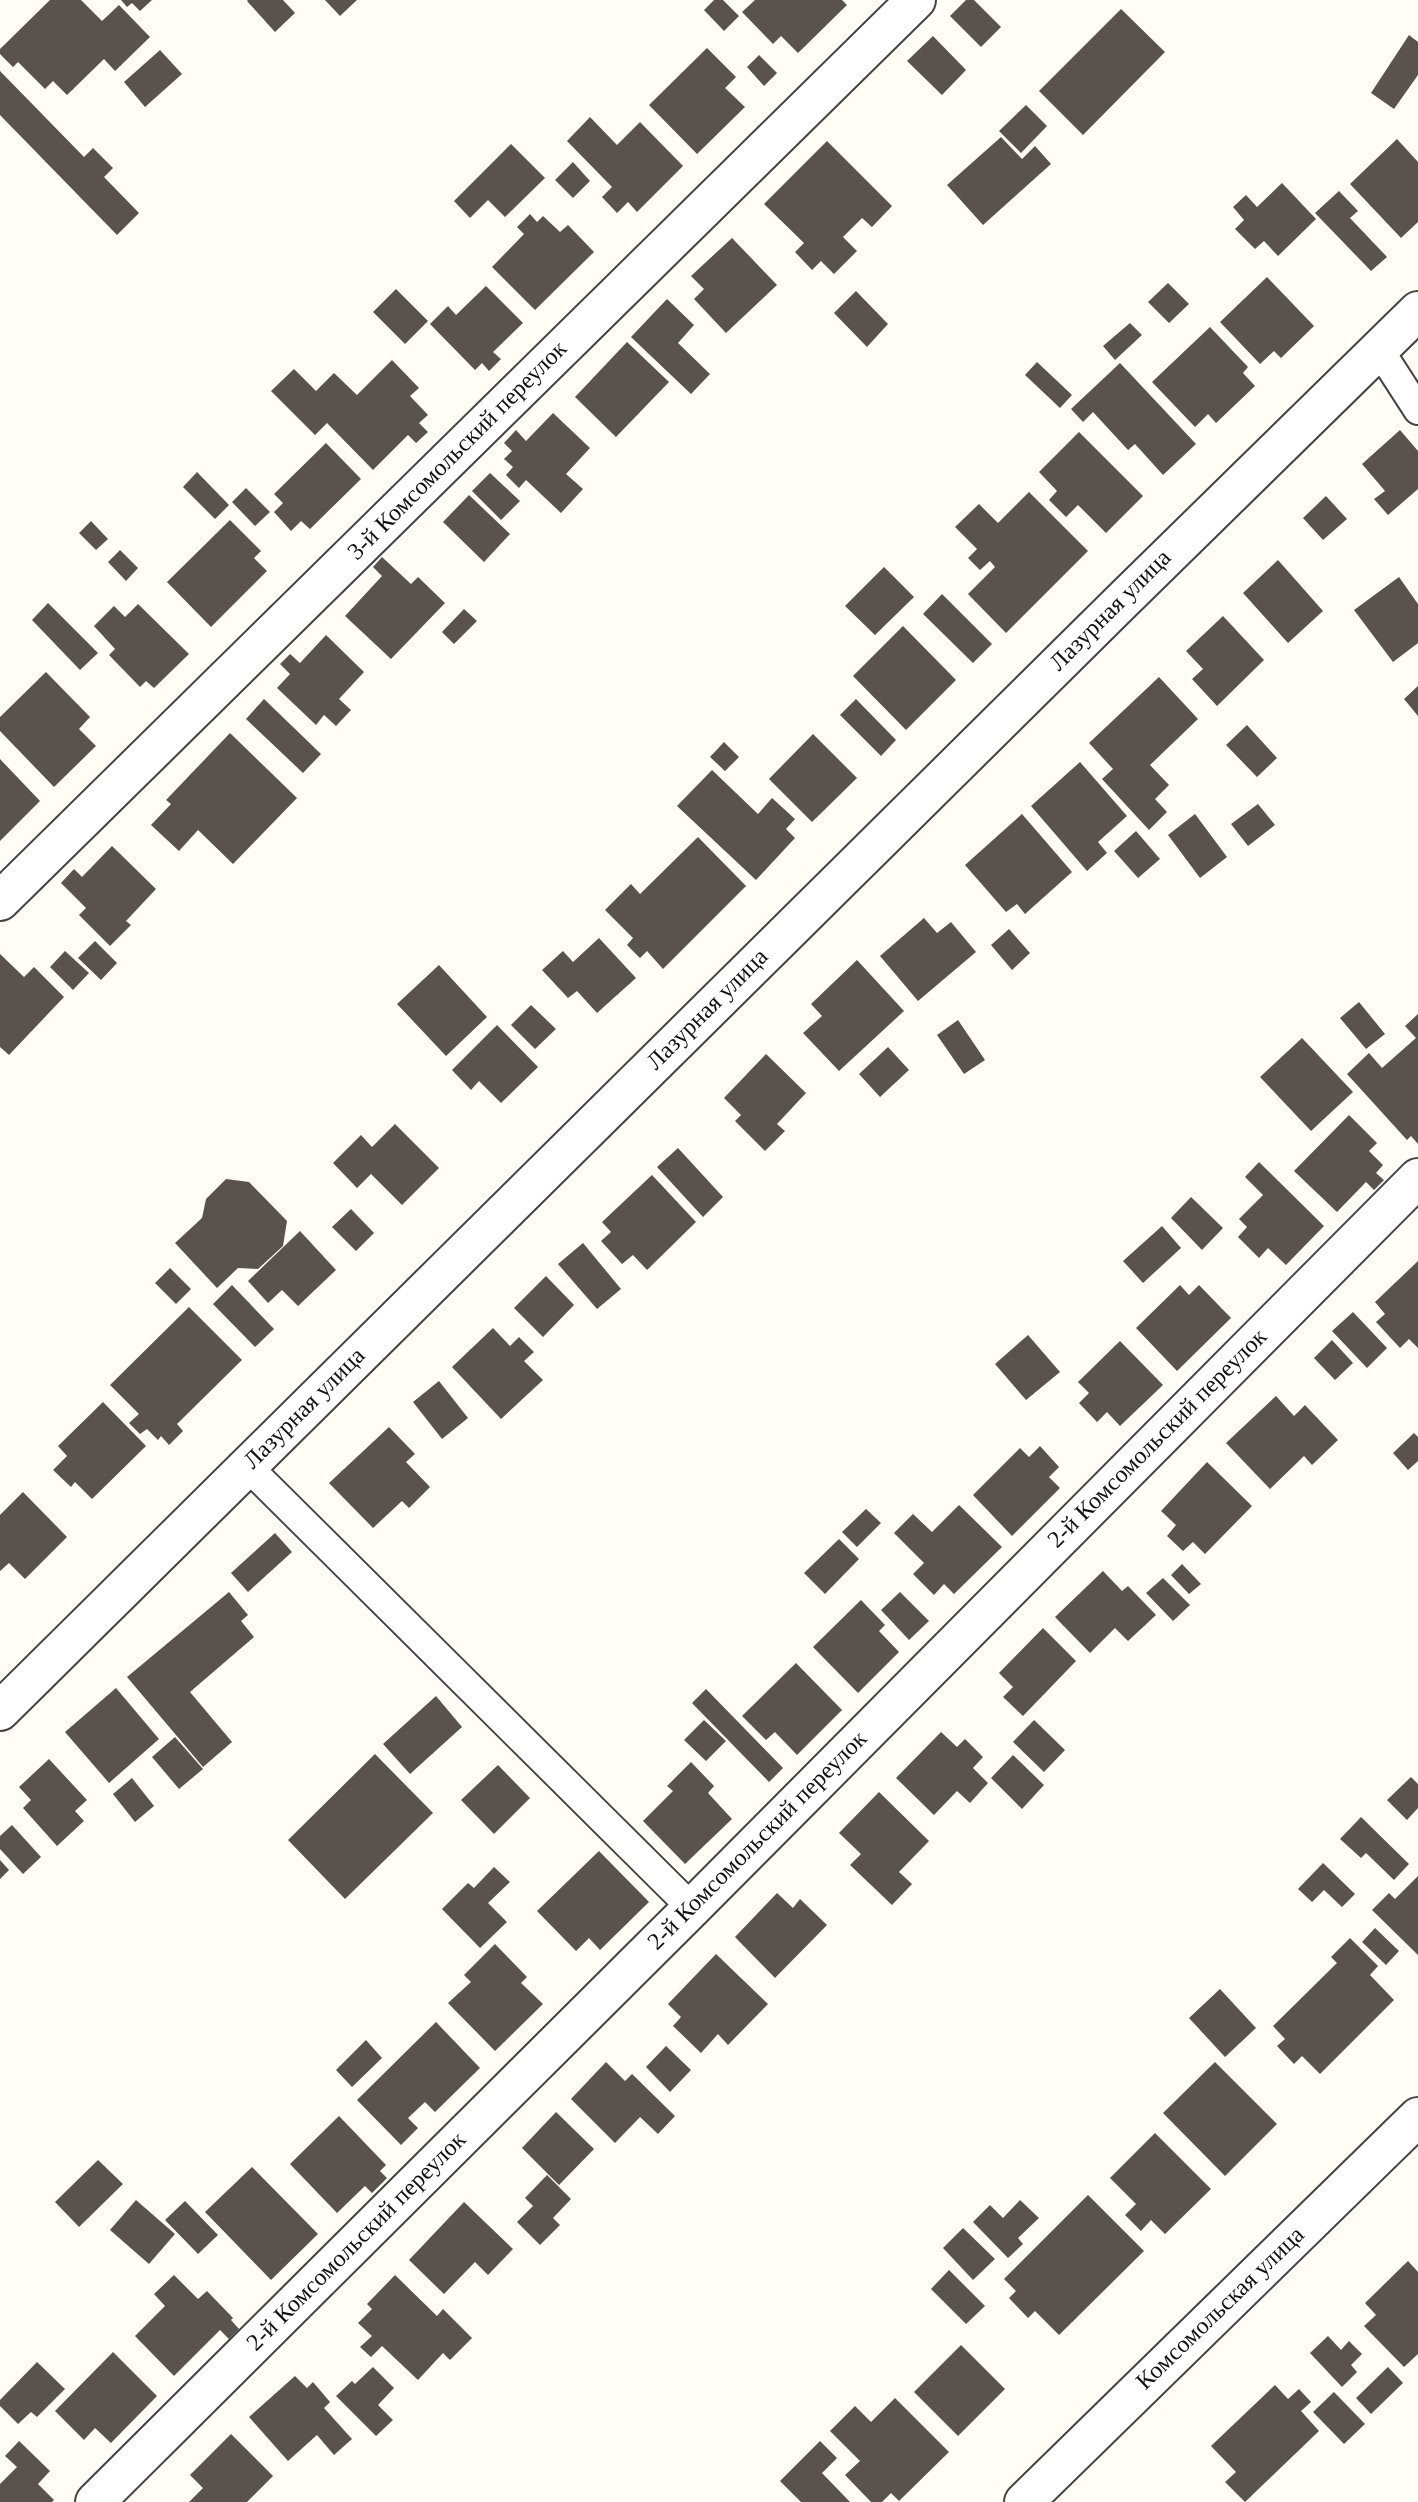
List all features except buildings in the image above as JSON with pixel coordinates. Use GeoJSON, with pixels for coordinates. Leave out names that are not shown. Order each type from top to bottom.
{"type":"FeatureCollection","features":[{"type":"Feature","properties":{"kind":"street","name":"3-й Комсомольский переулок"},"geometry":{"type":"LineString","coordinates":[[0,901],[916,0]]}},
{"type":"Feature","properties":{"kind":"street","name":"Лазурная улица"},"geometry":{"type":"LineString","coordinates":[[0,1711],[1418,311]]}},
{"type":"Feature","properties":{"kind":"street","name":"2-й Комсомольский переулок"},"geometry":{"type":"LineString","coordinates":[[95,2502],[692,1908],[1418,1178]]}},
{"type":"Feature","properties":{"kind":"street","name":"Комсомольская улица"},"geometry":{"type":"LineString","coordinates":[[1024,2502],[1418,2117]]}},
{"type":"Feature","properties":{"kind":"lane"},"geometry":{"type":"LineString","coordinates":[[1378,348],[1418,410]]}},
{"type":"Feature","properties":{"kind":"lane"},"geometry":{"type":"LineString","coordinates":[[247,1466],[692,1908]]}}]}
